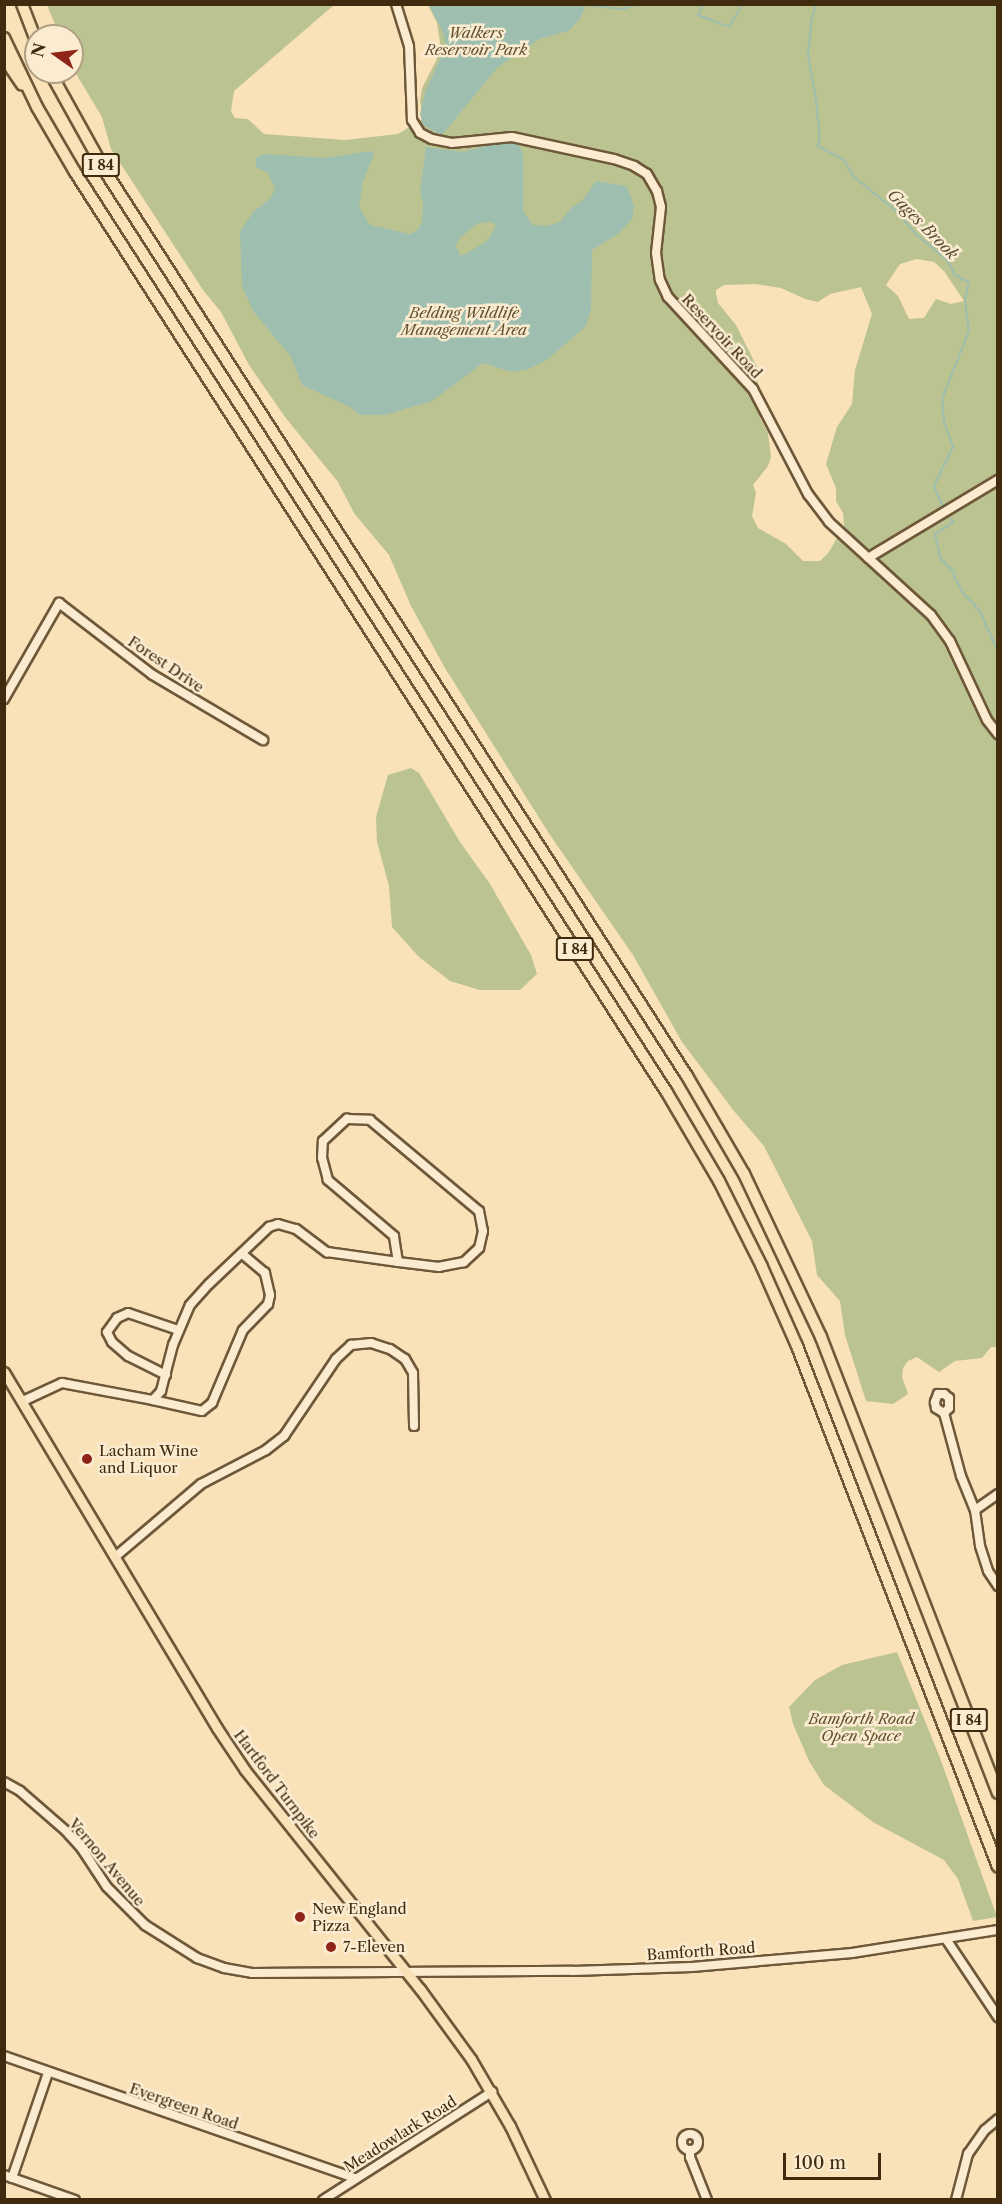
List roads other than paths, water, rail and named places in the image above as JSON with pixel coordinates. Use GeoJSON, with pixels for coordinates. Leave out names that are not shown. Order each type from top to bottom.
{"type":"FeatureCollection","features":[{"type":"Feature","properties":{"kind":"highway"},"geometry":{"type":"LineString","coordinates":[[22,4],[30,24]]}},
{"type":"Feature","properties":{"kind":"highway"},"geometry":{"type":"LineString","coordinates":[[29,4],[34,24]]}},
{"type":"Feature","properties":{"kind":"highway","name":"I 84"},"geometry":{"type":"LineString","coordinates":[[4,38],[30,93],[84,187],[666,1091],[718,1181],[762,1267],[797,1346],[998,1867]]}},
{"type":"Feature","properties":{"kind":"highway"},"geometry":{"type":"LineString","coordinates":[[4,58],[17,80],[30,93]]}},
{"type":"Feature","properties":{"kind":"highway","name":"I 84"},"geometry":{"type":"LineString","coordinates":[[57,84],[101,165],[687,1076],[739,1166],[770,1225],[821,1337],[998,1793]]}},
{"type":"Feature","properties":{"kind":"main road","name":"Hartford Turnpike"},"geometry":{"type":"LineString","coordinates":[[4,1372],[193,1689],[245,1770],[405,1970],[471,2059],[492,2092],[544,2199]]}},
{"type":"Feature","properties":{"kind":"street","name":"Reservoir Road"},"geometry":{"type":"LineString","coordinates":[[396,4],[408,45],[412,120],[420,133],[432,139],[452,143],[512,137],[614,159],[634,165],[646,174],[657,191],[660,207],[656,253],[660,280],[668,297],[753,389],[808,494],[829,522],[910,593],[938,624],[950,641],[987,720],[998,734]]}},
{"type":"Feature","properties":{"kind":"street"},"geometry":{"type":"LineString","coordinates":[[868,558],[998,480]]}},
{"type":"Feature","properties":{"kind":"street","name":"Forest Drive"},"geometry":{"type":"LineString","coordinates":[[4,699],[58,603],[154,675],[263,740]]}},
{"type":"Feature","properties":{"kind":"street"},"geometry":{"type":"LineString","coordinates":[[153,1400],[161,1391],[178,1330],[190,1305],[208,1284],[269,1227],[278,1224],[296,1229],[327,1252],[348,1257],[439,1268],[464,1262],[479,1248],[483,1231],[479,1211],[370,1120],[347,1119],[323,1141],[322,1158],[328,1180],[394,1236],[398,1262]]}},
{"type":"Feature","properties":{"kind":"street"},"geometry":{"type":"LineString","coordinates":[[23,1401],[62,1383],[202,1411],[212,1403],[243,1330],[268,1304],[270,1295],[265,1273],[242,1254]]}},
{"type":"Feature","properties":{"kind":"street"},"geometry":{"type":"LineString","coordinates":[[166,1375],[128,1356],[112,1341],[107,1332],[117,1318],[128,1313],[178,1330]]}},
{"type":"Feature","properties":{"kind":"street"},"geometry":{"type":"LineString","coordinates":[[115,1557],[201,1484],[266,1450],[284,1436],[336,1359],[351,1346],[370,1343],[390,1349],[405,1359],[412,1373],[414,1426]]}},
{"type":"Feature","properties":{"kind":"street"},"geometry":{"type":"LineString","coordinates":[[944,1413],[961,1476],[975,1510],[980,1546],[988,1571],[998,1586]]}},
{"type":"Feature","properties":{"kind":"street"},"geometry":{"type":"LineString","coordinates":[[975,1510],[998,1494]]}},
{"type":"Feature","properties":{"kind":"street","name":"Vernon Avenue"},"geometry":{"type":"LineString","coordinates":[[4,1782],[20,1791],[66,1831],[125,1907],[168,1942],[197,1958],[224,1968],[252,1972],[405,1970]]}},
{"type":"Feature","properties":{"kind":"street","name":"Bamforth Road"},"geometry":{"type":"LineString","coordinates":[[405,1970],[573,1971],[692,1967],[829,1956],[998,1930]]}},
{"type":"Feature","properties":{"kind":"street"},"geometry":{"type":"LineString","coordinates":[[946,1939],[998,2017]]}},
{"type":"Feature","properties":{"kind":"street","name":"Evergreen Road"},"geometry":{"type":"LineString","coordinates":[[4,2056],[355,2178]]}},
{"type":"Feature","properties":{"kind":"street"},"geometry":{"type":"LineString","coordinates":[[48,2073],[8,2177],[75,2199]]}},
{"type":"Feature","properties":{"kind":"street","name":"Meadowlark Road"},"geometry":{"type":"LineString","coordinates":[[323,2199],[492,2092]]}},
{"type":"Feature","properties":{"kind":"street"},"geometry":{"type":"LineString","coordinates":[[956,2199],[968,2154],[985,2130],[998,2120]]}},
{"type":"Feature","properties":{"kind":"street"},"geometry":{"type":"LineString","coordinates":[[690,2150],[690,2157],[707,2199]]}},
{"type":"Feature","properties":{"kind":"waterway","name":"Gages Brook"},"geometry":{"type":"LineString","coordinates":[[579,4],[623,9],[639,4]]}},
{"type":"Feature","properties":{"kind":"waterway","name":"Gages Brook"},"geometry":{"type":"LineString","coordinates":[[699,4],[702,6],[698,15],[729,27],[743,4]]}},
{"type":"Feature","properties":{"kind":"waterway","name":"Gages Brook"},"geometry":{"type":"LineString","coordinates":[[816,4],[811,22],[808,56],[816,100],[820,137],[818,146],[844,160],[854,177],[896,211],[916,234],[947,260],[955,275],[969,282],[965,300],[969,331],[942,399],[944,422],[953,447],[934,486],[942,505]]}},
{"type":"Feature","properties":{"kind":"waterway","name":"Gages Brook"},"geometry":{"type":"LineString","coordinates":[[951,519],[953,522],[935,534],[941,559],[954,572],[964,594],[979,610],[998,651]]}},
{"type":"Feature","properties":{"kind":"place","name":"Lacham Wine and Liquor"},"geometry":{"type":"Point","coordinates":[87,1459]}},
{"type":"Feature","properties":{"kind":"place","name":"New England Pizza"},"geometry":{"type":"Point","coordinates":[300,1917]}},
{"type":"Feature","properties":{"kind":"place","name":"7-Eleven"},"geometry":{"type":"Point","coordinates":[331,1947]}},
{"type":"Feature","properties":{"kind":"park label","name":"Walkers Reservoir Park"},"geometry":{"type":"Point","coordinates":[476,40]}},
{"type":"Feature","properties":{"kind":"park label","name":"Belding Wildlife Management Area"},"geometry":{"type":"Point","coordinates":[464,320]}},
{"type":"Feature","properties":{"kind":"park label","name":"Bamforth Road Open Space"},"geometry":{"type":"Point","coordinates":[861,1726]}}]}
